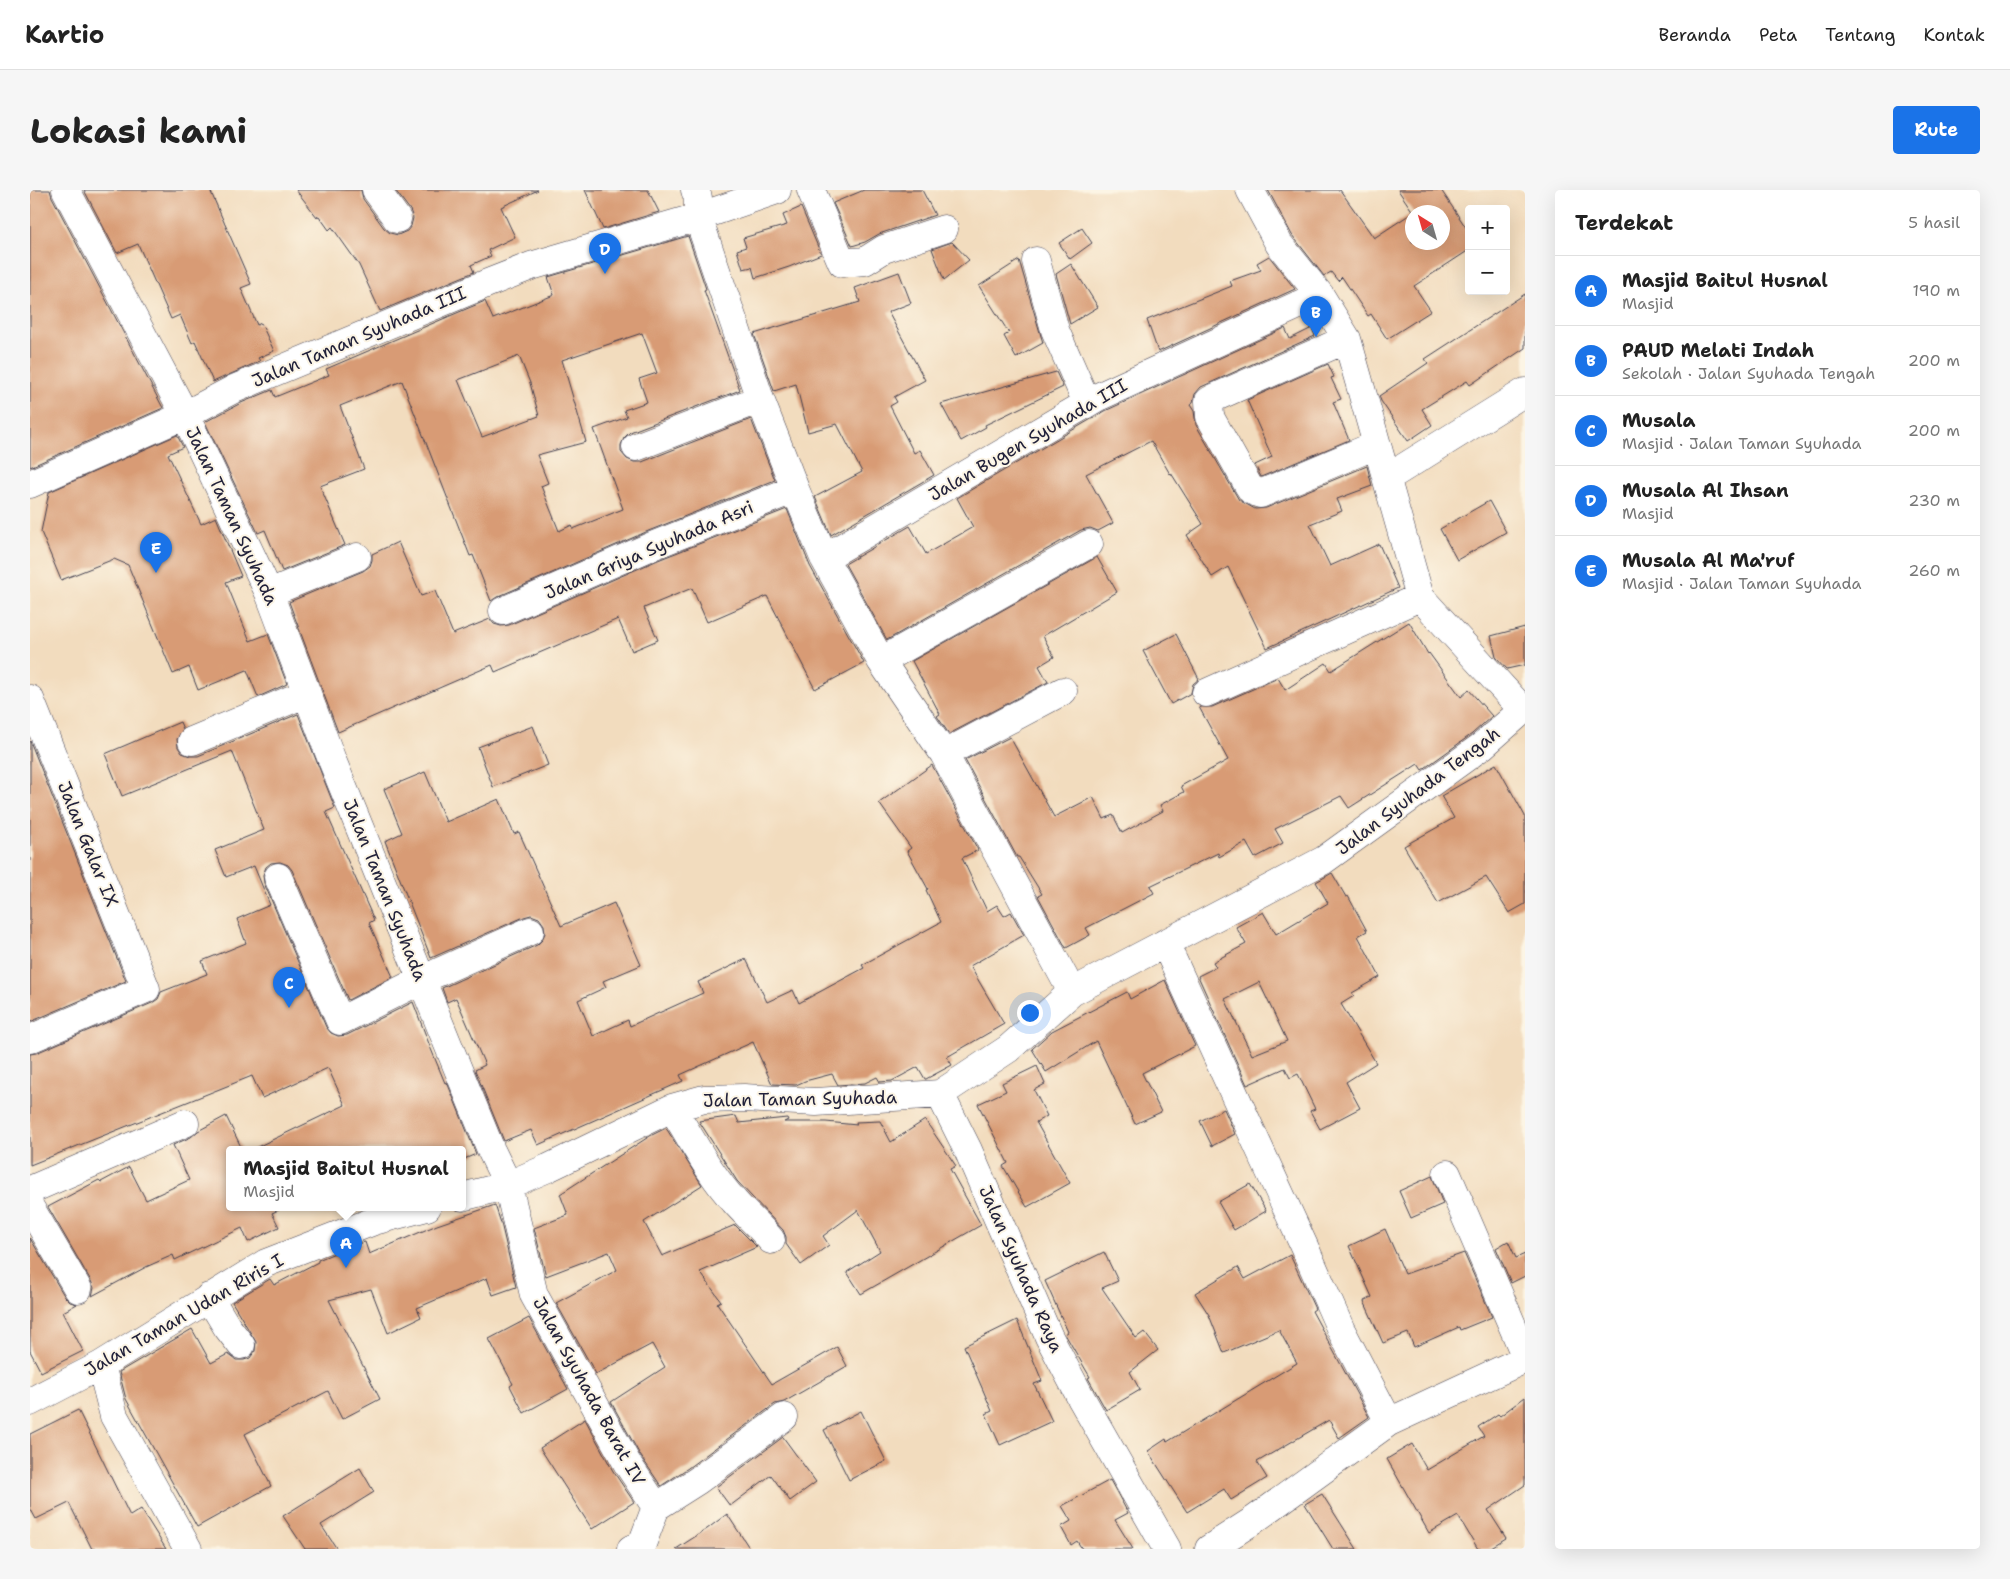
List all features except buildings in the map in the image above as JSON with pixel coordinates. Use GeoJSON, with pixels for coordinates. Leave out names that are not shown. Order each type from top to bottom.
{"type":"FeatureCollection","features":[{"type":"Feature","properties":{"kind":"street","name":"Jalan Taman Syuhada"},"geometry":{"type":"LineString","coordinates":[[66,190],[185,415],[269,593],[332,760],[491,1150],[508,1185],[548,1168],[672,1108],[704,1099],[744,1098],[816,1102],[940,1094]]}},
{"type":"Feature","properties":{"kind":"street"},"geometry":{"type":"LineString","coordinates":[[376,190],[397,219]]}},
{"type":"Feature","properties":{"kind":"street"},"geometry":{"type":"LineString","coordinates":[[695,190],[698,198],[698,217],[760,399],[795,490],[824,558],[881,661],[944,754],[1072,992]]}},
{"type":"Feature","properties":{"kind":"street","name":"Jalan Taman Syuhada III"},"geometry":{"type":"LineString","coordinates":[[30,484],[185,415],[234,389],[531,266],[698,217],[777,190]]}},
{"type":"Feature","properties":{"kind":"street"},"geometry":{"type":"LineString","coordinates":[[811,190],[842,263],[865,261],[884,249],[944,229]]}},
{"type":"Feature","properties":{"kind":"street","name":"Jalan Syuhada Tengah"},"geometry":{"type":"LineString","coordinates":[[940,1094],[1008,1049],[1072,992],[1324,860],[1482,746],[1524,710],[1420,596],[1347,339],[1320,295],[1279,244],[1250,190]]}},
{"type":"Feature","properties":{"kind":"street"},"geometry":{"type":"LineString","coordinates":[[1036,261],[1055,330],[1088,403]]}},
{"type":"Feature","properties":{"kind":"street","name":"Jalan Bugen Syuhada III"},"geometry":{"type":"LineString","coordinates":[[824,558],[1088,403],[1320,295]]}},
{"type":"Feature","properties":{"kind":"street"},"geometry":{"type":"LineString","coordinates":[[1347,339],[1216,397],[1210,401],[1210,417],[1248,485],[1252,491],[1260,494],[1376,445]]}},
{"type":"Feature","properties":{"kind":"street"},"geometry":{"type":"LineString","coordinates":[[1387,478],[1525,392]]}},
{"type":"Feature","properties":{"kind":"street"},"geometry":{"type":"LineString","coordinates":[[636,447],[760,399]]}},
{"type":"Feature","properties":{"kind":"street","name":"Jalan Griya Syuhada Asri"},"geometry":{"type":"LineString","coordinates":[[503,611],[652,546],[795,490]]}},
{"type":"Feature","properties":{"kind":"street"},"geometry":{"type":"LineString","coordinates":[[881,661],[1089,544]]}},
{"type":"Feature","properties":{"kind":"street"},"geometry":{"type":"LineString","coordinates":[[269,593],[357,557]]}},
{"type":"Feature","properties":{"kind":"street"},"geometry":{"type":"LineString","coordinates":[[1206,693],[1420,596]]}},
{"type":"Feature","properties":{"kind":"street"},"geometry":{"type":"LineString","coordinates":[[944,754],[1063,691]]}},
{"type":"Feature","properties":{"kind":"street"},"geometry":{"type":"LineString","coordinates":[[192,741],[307,693]]}},
{"type":"Feature","properties":{"kind":"street","name":"Jalan Galar IX"},"geometry":{"type":"LineString","coordinates":[[30,699],[146,989],[30,1039]]}},
{"type":"Feature","properties":{"kind":"street"},"geometry":{"type":"LineString","coordinates":[[278,877],[340,1021],[421,980],[530,931]]}},
{"type":"Feature","properties":{"kind":"street"},"geometry":{"type":"LineString","coordinates":[[1165,944],[1341,1330],[1389,1422]]}},
{"type":"Feature","properties":{"kind":"street","name":"Jalan Syuhada Raya"},"geometry":{"type":"LineString","coordinates":[[940,1094],[968,1150],[1049,1337],[1081,1398],[1133,1485],[1167,1549]]}},
{"type":"Feature","properties":{"kind":"street"},"geometry":{"type":"LineString","coordinates":[[672,1108],[711,1171],[734,1202],[759,1224],[771,1240]]}},
{"type":"Feature","properties":{"kind":"street"},"geometry":{"type":"LineString","coordinates":[[30,1190],[185,1123]]}},
{"type":"Feature","properties":{"kind":"street"},"geometry":{"type":"LineString","coordinates":[[1210,1549],[1251,1522],[1389,1422],[1525,1357],[1447,1174]]}},
{"type":"Feature","properties":{"kind":"street"},"geometry":{"type":"LineString","coordinates":[[466,1196],[508,1185]]}},
{"type":"Feature","properties":{"kind":"street","name":"Jalan Syuhada Barat IV"},"geometry":{"type":"LineString","coordinates":[[508,1185],[534,1295],[587,1392],[656,1507]]}},
{"type":"Feature","properties":{"kind":"street"},"geometry":{"type":"LineString","coordinates":[[30,1207],[78,1289]]}},
{"type":"Feature","properties":{"kind":"street","name":"Jalan Taman Udan Riris I"},"geometry":{"type":"LineString","coordinates":[[30,1402],[101,1365],[209,1297],[266,1264],[374,1221],[412,1211]]}},
{"type":"Feature","properties":{"kind":"street"},"geometry":{"type":"LineString","coordinates":[[209,1297],[240,1345]]}},
{"type":"Feature","properties":{"kind":"street"},"geometry":{"type":"LineString","coordinates":[[101,1365],[114,1416],[188,1549]]}},
{"type":"Feature","properties":{"kind":"street"},"geometry":{"type":"LineString","coordinates":[[639,1547],[656,1507],[697,1481],[784,1417]]}},
{"type":"Feature","properties":{"kind":"place","name":"Musala Al Ihsan"},"geometry":{"type":"Point","coordinates":[605,274]}},
{"type":"Feature","properties":{"kind":"place","name":"PAUD Melati Indah"},"geometry":{"type":"Point","coordinates":[1316,337]}},
{"type":"Feature","properties":{"kind":"place","name":"Musala Al Ma'ruf"},"geometry":{"type":"Point","coordinates":[156,573]}},
{"type":"Feature","properties":{"kind":"place","name":"Musala"},"geometry":{"type":"Point","coordinates":[289,1008]}},
{"type":"Feature","properties":{"kind":"place","name":"Masjid Baitul Husnal"},"geometry":{"type":"Point","coordinates":[346,1268]}}]}
